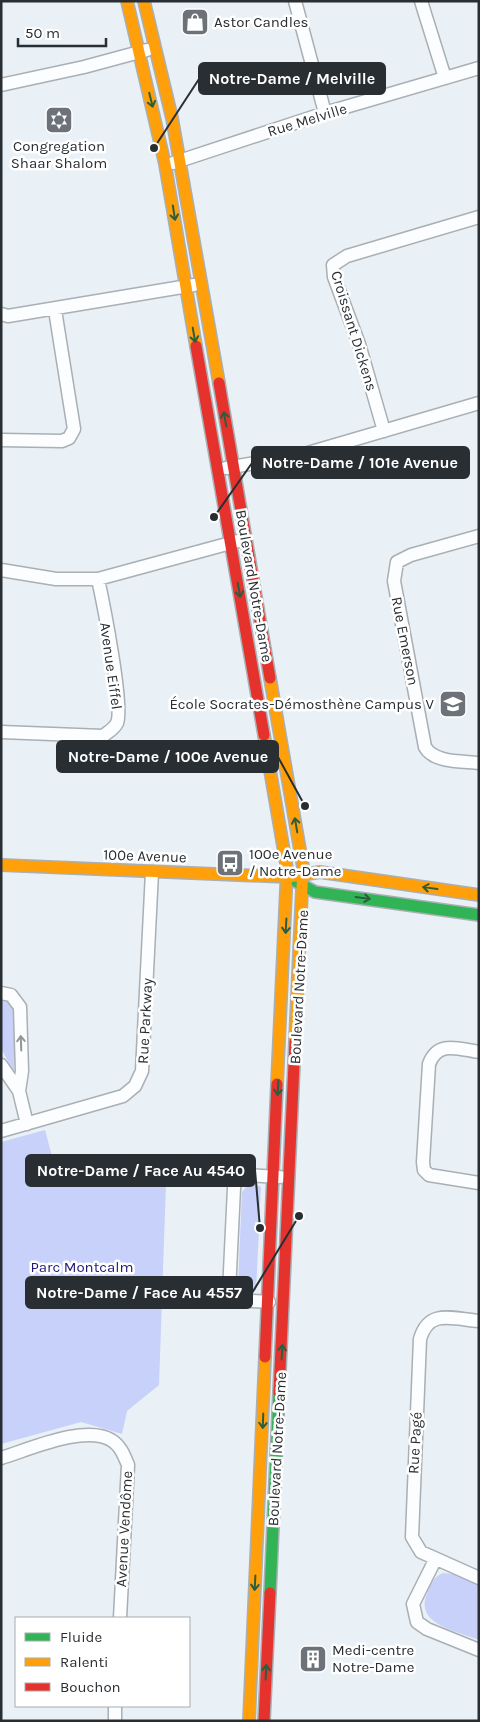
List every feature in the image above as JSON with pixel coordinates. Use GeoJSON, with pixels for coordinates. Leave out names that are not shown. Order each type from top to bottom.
{"type":"FeatureCollection","features":[{"type":"Feature","properties":{"kind":"street","name":"Boulevard Notre-Dame"},"geometry":{"type":"LineString","coordinates":[[127,1],[165,164],[282,831],[288,877],[249,1721]]}},
{"type":"Feature","properties":{"kind":"street","name":"Boulevard Notre-Dame"},"geometry":{"type":"LineString","coordinates":[[144,1],[180,161],[303,874],[264,1721]]}},
{"type":"Feature","properties":{"kind":"street"},"geometry":{"type":"LineString","coordinates":[[294,1],[325,113]]}},
{"type":"Feature","properties":{"kind":"street"},"geometry":{"type":"LineString","coordinates":[[421,1],[445,78]]}},
{"type":"Feature","properties":{"kind":"street"},"geometry":{"type":"LineString","coordinates":[[1,84],[84,67],[155,49]]}},
{"type":"Feature","properties":{"kind":"street","name":"Rue Melville"},"geometry":{"type":"LineString","coordinates":[[165,164],[180,161],[325,113],[479,68]]}},
{"type":"Feature","properties":{"kind":"street","name":"Croissant Dickens"},"geometry":{"type":"LineString","coordinates":[[384,431],[359,344],[334,277],[333,265],[347,256],[479,218]]}},
{"type":"Feature","properties":{"kind":"street"},"geometry":{"type":"LineString","coordinates":[[1,314],[55,310],[201,283]]}},
{"type":"Feature","properties":{"kind":"street"},"geometry":{"type":"LineString","coordinates":[[1,440],[62,441],[70,438],[74,429],[55,310]]}},
{"type":"Feature","properties":{"kind":"street"},"geometry":{"type":"LineString","coordinates":[[218,469],[302,455],[479,403]]}},
{"type":"Feature","properties":{"kind":"street","name":"Rue Emerson"},"geometry":{"type":"LineString","coordinates":[[479,536],[397,562],[394,581],[425,747],[429,754],[438,758],[479,763]]}},
{"type":"Feature","properties":{"kind":"street"},"geometry":{"type":"LineString","coordinates":[[1,570],[56,579],[98,578],[245,539]]}},
{"type":"Feature","properties":{"kind":"street","name":"Avenue Eiffel"},"geometry":{"type":"LineString","coordinates":[[1,732],[103,736],[111,731],[117,723],[119,709],[117,688],[98,578]]}},
{"type":"Feature","properties":{"kind":"street","name":"100e Avenue"},"geometry":{"type":"LineString","coordinates":[[1,865],[288,877],[320,872],[479,895]]}},
{"type":"Feature","properties":{"kind":"street","name":"Rue Parkway"},"geometry":{"type":"LineString","coordinates":[[1,1131],[123,1096],[135,1086],[142,1072],[152,872]]}},
{"type":"Feature","properties":{"kind":"street","name":"100e Avenue"},"geometry":{"type":"LineString","coordinates":[[288,877],[315,892],[479,915]]}},
{"type":"Feature","properties":{"kind":"street"},"geometry":{"type":"LineString","coordinates":[[1,993],[10,995],[20,1007],[22,1071],[19,1091]]}},
{"type":"Feature","properties":{"kind":"street"},"geometry":{"type":"LineString","coordinates":[[479,1052],[448,1047],[439,1049],[431,1058],[429,1064],[423,1162],[424,1170],[429,1175],[479,1183]]}},
{"type":"Feature","properties":{"kind":"street"},"geometry":{"type":"LineString","coordinates":[[1,1065],[19,1091],[27,1124]]}},
{"type":"Feature","properties":{"kind":"street"},"geometry":{"type":"LineString","coordinates":[[269,1302],[242,1301],[231,1297],[229,1292],[235,1182],[244,1176],[290,1177]]}},
{"type":"Feature","properties":{"kind":"street","name":"Rue Pagé"},"geometry":{"type":"LineString","coordinates":[[479,1321],[443,1318],[432,1319],[424,1326],[420,1339],[412,1537],[421,1552],[435,1560],[479,1578]]}},
{"type":"Feature","properties":{"kind":"street","name":"Avenue Vendôme"},"geometry":{"type":"LineString","coordinates":[[1,1458],[86,1434],[102,1436],[112,1441],[123,1452],[128,1465],[120,1617]]}},
{"type":"Feature","properties":{"kind":"street"},"geometry":{"type":"LineString","coordinates":[[435,1560],[413,1604],[417,1622],[479,1650]]}},
{"type":"Feature","properties":{"kind":"street"},"geometry":{"type":"LineString","coordinates":[[115,1721],[116,1707]]}},
{"type":"Feature","properties":{"kind":"green space"},"geometry":{"type":"Polygon","coordinates":[[[1,999],[9,1002],[15,1011],[14,1073],[1,1048],[1,999]]]}},
{"type":"Feature","properties":{"kind":"green space","name":"Parc Montcalm"},"geometry":{"type":"Polygon","coordinates":[[[45,1130],[57,1175],[71,1185],[167,1154],[159,1385],[127,1411],[122,1434],[81,1422],[1,1444],[1,1142],[45,1130]]]}},
{"type":"Feature","properties":{"kind":"green space"},"geometry":{"type":"Polygon","coordinates":[[[254,1184],[261,1187],[259,1222],[255,1222],[255,1229],[259,1229],[256,1290],[247,1294],[241,1292],[238,1286],[242,1192],[248,1185],[254,1184]]]}},
{"type":"Feature","properties":{"kind":"green space"},"geometry":{"type":"Polygon","coordinates":[[[443,1573],[452,1574],[479,1584],[479,1640],[439,1625],[426,1613],[425,1604],[429,1587],[434,1579],[443,1573]]]}},
{"type":"Feature","properties":{"kind":"traffic: fast"},"geometry":{"type":"LineString","coordinates":[[295,881],[315,892],[479,915]]}},
{"type":"Feature","properties":{"kind":"traffic: fast"},"geometry":{"type":"LineString","coordinates":[[270,1593],[279,1392]]}},
{"type":"Feature","properties":{"kind":"traffic: slow"},"geometry":{"type":"LineString","coordinates":[[127,1],[165,164],[196,346]]}},
{"type":"Feature","properties":{"kind":"traffic: slow"},"geometry":{"type":"LineString","coordinates":[[144,1],[172,118],[219,383]]}},
{"type":"Feature","properties":{"kind":"traffic: slow"},"geometry":{"type":"LineString","coordinates":[[270,678],[303,867],[295,1042]]}},
{"type":"Feature","properties":{"kind":"traffic: slow"},"geometry":{"type":"LineString","coordinates":[[264,735],[287,869],[277,1084]]}},
{"type":"Feature","properties":{"kind":"traffic: slow"},"geometry":{"type":"LineString","coordinates":[[1,865],[288,877],[320,872],[479,895]]}},
{"type":"Feature","properties":{"kind":"traffic: slow"},"geometry":{"type":"LineString","coordinates":[[249,1721],[265,1357]]}},
{"type":"Feature","properties":{"kind":"traffic: jam"},"geometry":{"type":"LineString","coordinates":[[196,346],[264,735]]}},
{"type":"Feature","properties":{"kind":"traffic: jam"},"geometry":{"type":"LineString","coordinates":[[219,383],[270,678]]}},
{"type":"Feature","properties":{"kind":"traffic: jam"},"geometry":{"type":"LineString","coordinates":[[279,1392],[295,1042]]}},
{"type":"Feature","properties":{"kind":"traffic: jam"},"geometry":{"type":"LineString","coordinates":[[265,1357],[277,1084]]}},
{"type":"Feature","properties":{"kind":"traffic: jam"},"geometry":{"type":"LineString","coordinates":[[264,1721],[270,1593]]}},
{"type":"Feature","properties":{"kind":"place","name":"Astor Candles"},"geometry":{"type":"Point","coordinates":[195,22]}},
{"type":"Feature","properties":{"kind":"place","name":"Congregation Shaar Shalom"},"geometry":{"type":"Point","coordinates":[59,120]}},
{"type":"Feature","properties":{"kind":"place","name":"Notre-Dame / Melville"},"geometry":{"type":"Point","coordinates":[154,148]}},
{"type":"Feature","properties":{"kind":"place","name":"Notre-Dame / 101e Avenue"},"geometry":{"type":"Point","coordinates":[214,517]}},
{"type":"Feature","properties":{"kind":"place","name":"École Socrates-Démosthène Campus V"},"geometry":{"type":"Point","coordinates":[453,704]}},
{"type":"Feature","properties":{"kind":"place","name":"Notre-Dame / 100e Avenue"},"geometry":{"type":"Point","coordinates":[305,806]}},
{"type":"Feature","properties":{"kind":"place","name":"100e Avenue / Notre-Dame"},"geometry":{"type":"Point","coordinates":[230,863]}},
{"type":"Feature","properties":{"kind":"place","name":"Notre-Dame / Face Au 4557"},"geometry":{"type":"Point","coordinates":[299,1216]}},
{"type":"Feature","properties":{"kind":"place","name":"Notre-Dame / Face Au 4540"},"geometry":{"type":"Point","coordinates":[260,1228]}},
{"type":"Feature","properties":{"kind":"place","name":"Medi-centre Notre-Dame"},"geometry":{"type":"Point","coordinates":[313,1659]}}]}
